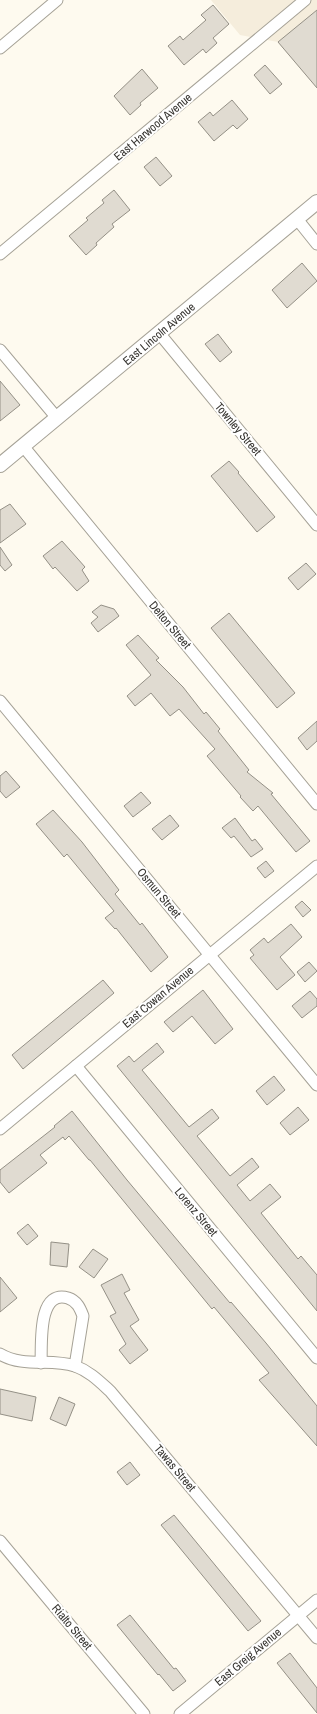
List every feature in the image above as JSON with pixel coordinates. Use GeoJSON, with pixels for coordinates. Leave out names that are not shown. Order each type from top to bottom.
{"type":"FeatureCollection","features":[{"type":"Feature","properties":{"kind":"street"},"geometry":{"type":"LineString","coordinates":[[0,48],[57,0]]}},
{"type":"Feature","properties":{"kind":"street","name":"East Harwood Avenue"},"geometry":{"type":"LineString","coordinates":[[0,254],[305,0]]}},
{"type":"Feature","properties":{"kind":"street","name":"East Lincoln Avenue"},"geometry":{"type":"LineString","coordinates":[[0,465],[317,202]]}},
{"type":"Feature","properties":{"kind":"street"},"geometry":{"type":"LineString","coordinates":[[297,219],[317,244]]}},
{"type":"Feature","properties":{"kind":"street","name":"Townley Street"},"geometry":{"type":"LineString","coordinates":[[159,333],[317,525]]}},
{"type":"Feature","properties":{"kind":"street"},"geometry":{"type":"LineString","coordinates":[[0,350],[57,418]]}},
{"type":"Feature","properties":{"kind":"street","name":"Delton Street"},"geometry":{"type":"LineString","coordinates":[[23,446],[317,804]]}},
{"type":"Feature","properties":{"kind":"street","name":"Osmun Street"},"geometry":{"type":"LineString","coordinates":[[0,701],[317,1085]]}},
{"type":"Feature","properties":{"kind":"street","name":"East Cowan Avenue"},"geometry":{"type":"LineString","coordinates":[[0,1129],[317,866]]}},
{"type":"Feature","properties":{"kind":"street","name":"Lorenz Street"},"geometry":{"type":"LineString","coordinates":[[76,1066],[317,1358]]}},
{"type":"Feature","properties":{"kind":"street"},"geometry":{"type":"LineString","coordinates":[[41,1363],[44,1313],[52,1301],[62,1298],[74,1302],[81,1310],[83,1316],[75,1366]]}},
{"type":"Feature","properties":{"kind":"street","name":"Tawas Street"},"geometry":{"type":"LineString","coordinates":[[0,1354],[18,1362],[75,1366],[96,1378],[110,1391],[317,1638]]}},
{"type":"Feature","properties":{"kind":"street","name":"Rialto Street"},"geometry":{"type":"LineString","coordinates":[[0,1540],[144,1714]]}},
{"type":"Feature","properties":{"kind":"street","name":"East Greig Avenue"},"geometry":{"type":"LineString","coordinates":[[180,1714],[317,1600]]}},
{"type":"Feature","properties":{"kind":"shaded area"},"geometry":{"type":"Polygon","coordinates":[[[211,0],[317,0],[317,88],[278,42],[240,35],[211,0]]]}},
{"type":"Feature","properties":{"kind":"building"},"geometry":{"type":"Polygon","coordinates":[[[213,5],[229,24],[213,38],[217,43],[206,53],[203,49],[184,65],[168,46],[180,36],[183,40],[206,20],[201,15],[213,5]]]}},
{"type":"Feature","properties":{"kind":"building"},"geometry":{"type":"Polygon","coordinates":[[[317,10],[317,88],[278,42],[317,10]]]}},
{"type":"Feature","properties":{"kind":"building"},"geometry":{"type":"Polygon","coordinates":[[[265,65],[282,84],[270,94],[254,75],[265,65]]]}},
{"type":"Feature","properties":{"kind":"building"},"geometry":{"type":"Polygon","coordinates":[[[142,69],[158,88],[140,103],[141,105],[130,115],[114,96],[142,69]]]}},
{"type":"Feature","properties":{"kind":"building"},"geometry":{"type":"Polygon","coordinates":[[[232,100],[248,119],[237,129],[233,125],[214,141],[198,122],[210,112],[213,116],[232,100]]]}},
{"type":"Feature","properties":{"kind":"building"},"geometry":{"type":"Polygon","coordinates":[[[156,157],[172,176],[160,186],[144,167],[156,157]]]}},
{"type":"Feature","properties":{"kind":"building"},"geometry":{"type":"Polygon","coordinates":[[[114,190],[130,210],[112,224],[114,227],[96,243],[97,245],[86,255],[69,236],[88,220],[86,218],[104,203],[102,200],[114,190]]]}},
{"type":"Feature","properties":{"kind":"building"},"geometry":{"type":"Polygon","coordinates":[[[302,263],[317,281],[287,308],[272,290],[302,263]]]}},
{"type":"Feature","properties":{"kind":"building"},"geometry":{"type":"Polygon","coordinates":[[[218,334],[232,352],[220,362],[205,344],[218,334]]]}},
{"type":"Feature","properties":{"kind":"building"},"geometry":{"type":"Polygon","coordinates":[[[0,381],[20,405],[0,421],[0,381]]]}},
{"type":"Feature","properties":{"kind":"building"},"geometry":{"type":"Polygon","coordinates":[[[229,461],[275,517],[257,532],[211,476],[229,461]]]}},
{"type":"Feature","properties":{"kind":"building"},"geometry":{"type":"Polygon","coordinates":[[[10,504],[26,524],[0,543],[0,510],[10,504]]]}},
{"type":"Feature","properties":{"kind":"building"},"geometry":{"type":"Polygon","coordinates":[[[62,541],[85,567],[82,570],[89,581],[77,591],[55,567],[53,569],[43,556],[62,541]]]}},
{"type":"Feature","properties":{"kind":"building"},"geometry":{"type":"Polygon","coordinates":[[[0,547],[12,565],[5,571],[0,565],[0,547]]]}},
{"type":"Feature","properties":{"kind":"building"},"geometry":{"type":"Polygon","coordinates":[[[306,563],[316,574],[298,590],[288,578],[306,563]]]}},
{"type":"Feature","properties":{"kind":"building"},"geometry":{"type":"Polygon","coordinates":[[[101,605],[114,609],[119,616],[98,632],[91,623],[98,617],[92,612],[101,605]]]}},
{"type":"Feature","properties":{"kind":"building"},"geometry":{"type":"Polygon","coordinates":[[[229,613],[295,693],[277,708],[211,628],[229,613]]]}},
{"type":"Feature","properties":{"kind":"building"},"geometry":{"type":"Polygon","coordinates":[[[138,635],[159,658],[156,660],[183,687],[204,714],[206,712],[220,729],[218,731],[249,770],[247,772],[273,793],[271,794],[310,841],[296,852],[258,806],[253,811],[240,797],[241,796],[207,756],[215,749],[179,709],[170,716],[151,693],[135,706],[127,696],[151,675],[126,645],[138,635]]]}},
{"type":"Feature","properties":{"kind":"building"},"geometry":{"type":"Polygon","coordinates":[[[317,721],[317,741],[307,750],[298,738],[317,721]]]}},
{"type":"Feature","properties":{"kind":"building"},"geometry":{"type":"Polygon","coordinates":[[[6,771],[20,787],[6,798],[0,791],[0,776],[6,771]]]}},
{"type":"Feature","properties":{"kind":"building"},"geometry":{"type":"Polygon","coordinates":[[[141,792],[151,803],[133,817],[124,806],[141,792]]]}},
{"type":"Feature","properties":{"kind":"building"},"geometry":{"type":"Polygon","coordinates":[[[53,810],[82,842],[119,890],[115,894],[140,925],[142,923],[168,957],[151,972],[116,928],[115,929],[105,918],[114,911],[67,854],[64,857],[36,824],[53,810]]]}},
{"type":"Feature","properties":{"kind":"building"},"geometry":{"type":"Polygon","coordinates":[[[170,815],[179,826],[162,840],[152,829],[170,815]]]}},
{"type":"Feature","properties":{"kind":"building"},"geometry":{"type":"Polygon","coordinates":[[[235,818],[252,841],[255,839],[263,849],[251,857],[234,836],[231,838],[222,828],[235,818]]]}},
{"type":"Feature","properties":{"kind":"building"},"geometry":{"type":"Polygon","coordinates":[[[266,861],[274,871],[265,878],[257,868],[266,861]]]}},
{"type":"Feature","properties":{"kind":"building"},"geometry":{"type":"Polygon","coordinates":[[[302,901],[311,910],[303,917],[295,907],[302,901]]]}},
{"type":"Feature","properties":{"kind":"building"},"geometry":{"type":"Polygon","coordinates":[[[291,924],[302,937],[280,957],[295,975],[277,990],[250,958],[254,955],[250,950],[264,938],[268,943],[291,924]]]}},
{"type":"Feature","properties":{"kind":"building"},"geometry":{"type":"Polygon","coordinates":[[[309,962],[317,971],[305,982],[297,972],[309,962]]]}},
{"type":"Feature","properties":{"kind":"building"},"geometry":{"type":"Polygon","coordinates":[[[103,980],[114,993],[23,1069],[12,1055],[103,980]]]}},
{"type":"Feature","properties":{"kind":"building"},"geometry":{"type":"Polygon","coordinates":[[[203,990],[233,1029],[215,1044],[192,1016],[173,1032],[164,1022],[203,990]]]}},
{"type":"Feature","properties":{"kind":"building"},"geometry":{"type":"Polygon","coordinates":[[[310,991],[317,999],[317,1006],[302,1018],[292,1006],[310,991]]]}},
{"type":"Feature","properties":{"kind":"building"},"geometry":{"type":"Polygon","coordinates":[[[157,1043],[164,1052],[142,1070],[189,1127],[212,1109],[219,1118],[197,1136],[230,1176],[252,1158],[259,1167],[237,1185],[250,1201],[270,1184],[281,1197],[261,1213],[298,1259],[301,1256],[317,1275],[317,1311],[117,1066],[129,1056],[134,1062],[157,1043]]]}},
{"type":"Feature","properties":{"kind":"building"},"geometry":{"type":"Polygon","coordinates":[[[274,1076],[285,1090],[267,1105],[256,1091],[274,1076]]]}},
{"type":"Feature","properties":{"kind":"building"},"geometry":{"type":"Polygon","coordinates":[[[298,1107],[309,1120],[290,1135],[280,1123],[298,1107]]]}},
{"type":"Feature","properties":{"kind":"building"},"geometry":{"type":"Polygon","coordinates":[[[72,1111],[127,1180],[230,1303],[231,1302],[266,1343],[317,1406],[317,1446],[259,1380],[269,1373],[214,1307],[212,1309],[69,1136],[65,1140],[63,1137],[40,1155],[47,1163],[9,1193],[0,1182],[0,1170],[55,1127],[54,1126],[72,1111]]]}},
{"type":"Feature","properties":{"kind":"building"},"geometry":{"type":"Polygon","coordinates":[[[28,1224],[38,1236],[27,1245],[17,1233],[28,1224]]]}},
{"type":"Feature","properties":{"kind":"building"},"geometry":{"type":"Polygon","coordinates":[[[51,1242],[69,1244],[67,1267],[50,1265],[51,1242]]]}},
{"type":"Feature","properties":{"kind":"building"},"geometry":{"type":"Polygon","coordinates":[[[93,1249],[108,1259],[94,1278],[79,1267],[93,1249]]]}},
{"type":"Feature","properties":{"kind":"building"},"geometry":{"type":"Polygon","coordinates":[[[122,1274],[130,1290],[124,1293],[139,1320],[130,1326],[148,1350],[130,1364],[119,1350],[126,1344],[110,1316],[116,1313],[101,1285],[122,1274]]]}},
{"type":"Feature","properties":{"kind":"building"},"geometry":{"type":"Polygon","coordinates":[[[0,1277],[17,1298],[0,1312],[0,1277]]]}},
{"type":"Feature","properties":{"kind":"building"},"geometry":{"type":"Polygon","coordinates":[[[0,1389],[36,1397],[32,1421],[0,1414],[0,1389]]]}},
{"type":"Feature","properties":{"kind":"building"},"geometry":{"type":"Polygon","coordinates":[[[59,1397],[75,1404],[66,1426],[50,1419],[59,1397]]]}},
{"type":"Feature","properties":{"kind":"building"},"geometry":{"type":"Polygon","coordinates":[[[130,1462],[140,1475],[127,1485],[117,1472],[130,1462]]]}},
{"type":"Feature","properties":{"kind":"building"},"geometry":{"type":"Polygon","coordinates":[[[174,1515],[261,1621],[248,1631],[161,1525],[174,1515]]]}},
{"type":"Feature","properties":{"kind":"building"},"geometry":{"type":"Polygon","coordinates":[[[130,1615],[174,1669],[176,1668],[186,1681],[173,1691],[117,1625],[130,1615]]]}},
{"type":"Feature","properties":{"kind":"building"},"geometry":{"type":"Polygon","coordinates":[[[290,1653],[317,1688],[317,1713],[277,1663],[290,1653]]]}}]}
